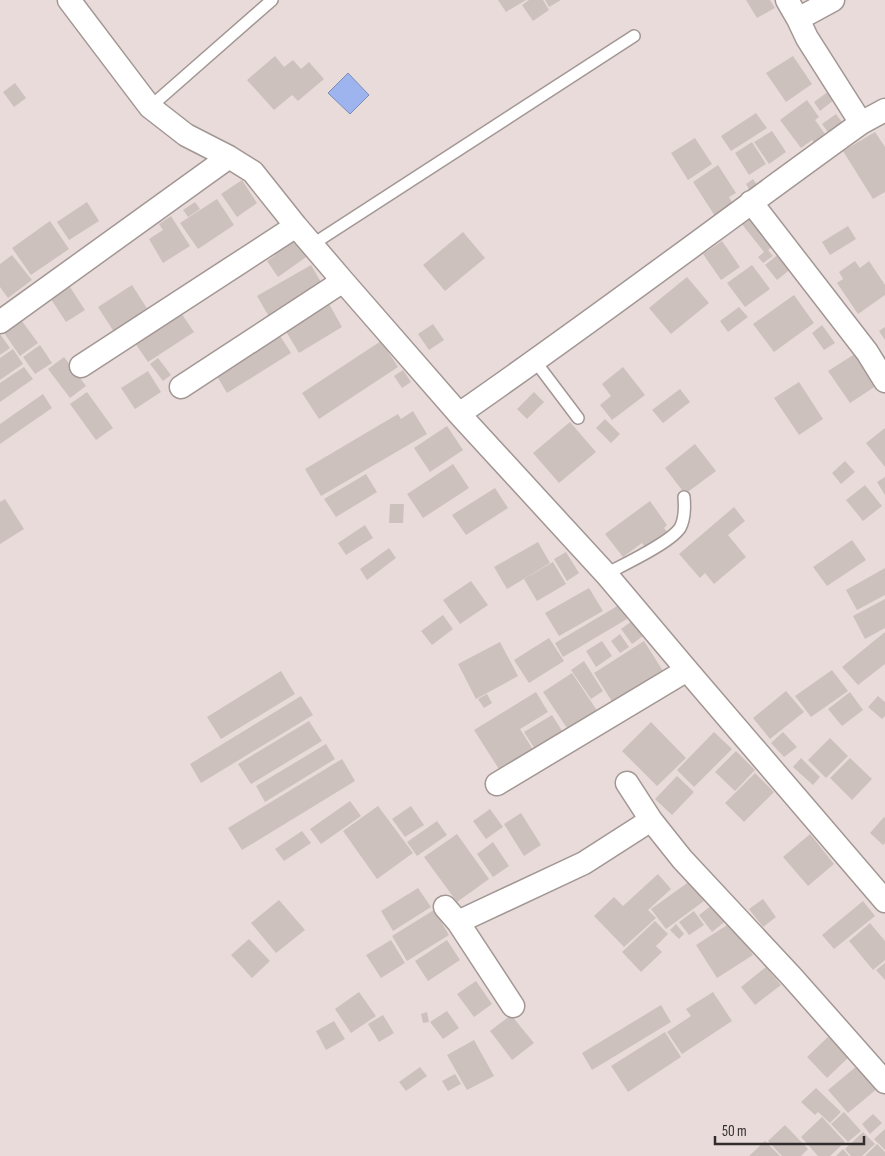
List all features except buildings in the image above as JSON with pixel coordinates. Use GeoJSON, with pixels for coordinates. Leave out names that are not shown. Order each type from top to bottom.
{"type":"FeatureCollection","features":[{"type":"Feature","properties":{"kind":"street"},"geometry":{"type":"LineString","coordinates":[[69,0],[150,107],[186,135],[253,172],[343,281],[459,414],[606,574],[885,901]]}},
{"type":"Feature","properties":{"kind":"street"},"geometry":{"type":"LineString","coordinates":[[787,0],[807,38],[861,123]]}},
{"type":"Feature","properties":{"kind":"street"},"geometry":{"type":"LineString","coordinates":[[798,19],[833,0]]}},
{"type":"Feature","properties":{"kind":"street"},"geometry":{"type":"LineString","coordinates":[[459,414],[535,361],[861,123],[885,110]]}},
{"type":"Feature","properties":{"kind":"street"},"geometry":{"type":"LineString","coordinates":[[0,322],[229,158]]}},
{"type":"Feature","properties":{"kind":"street"},"geometry":{"type":"LineString","coordinates":[[751,202],[867,352],[885,381]]}},
{"type":"Feature","properties":{"kind":"street"},"geometry":{"type":"LineString","coordinates":[[81,366],[296,226]]}},
{"type":"Feature","properties":{"kind":"street"},"geometry":{"type":"LineString","coordinates":[[181,387],[343,281]]}},
{"type":"Feature","properties":{"kind":"street"},"geometry":{"type":"LineString","coordinates":[[497,784],[686,670]]}},
{"type":"Feature","properties":{"kind":"street"},"geometry":{"type":"LineString","coordinates":[[628,783],[651,820],[682,859],[885,1082]]}},
{"type":"Feature","properties":{"kind":"street"},"geometry":{"type":"LineString","coordinates":[[513,1006],[451,914],[584,863],[651,820]]}},
{"type":"Feature","properties":{"kind":"lane"},"geometry":{"type":"LineString","coordinates":[[150,107],[272,0]]}},
{"type":"Feature","properties":{"kind":"lane"},"geometry":{"type":"LineString","coordinates":[[313,244],[634,36]]}},
{"type":"Feature","properties":{"kind":"lane"},"geometry":{"type":"LineString","coordinates":[[535,361],[578,418]]}},
{"type":"Feature","properties":{"kind":"lane"},"geometry":{"type":"LineString","coordinates":[[606,574],[666,541],[679,529],[684,518],[684,497]]}},
{"type":"Feature","properties":{"kind":"water"},"geometry":{"type":"Polygon","coordinates":[[[348,73],[369,95],[350,114],[328,93],[348,73]]]}}]}
